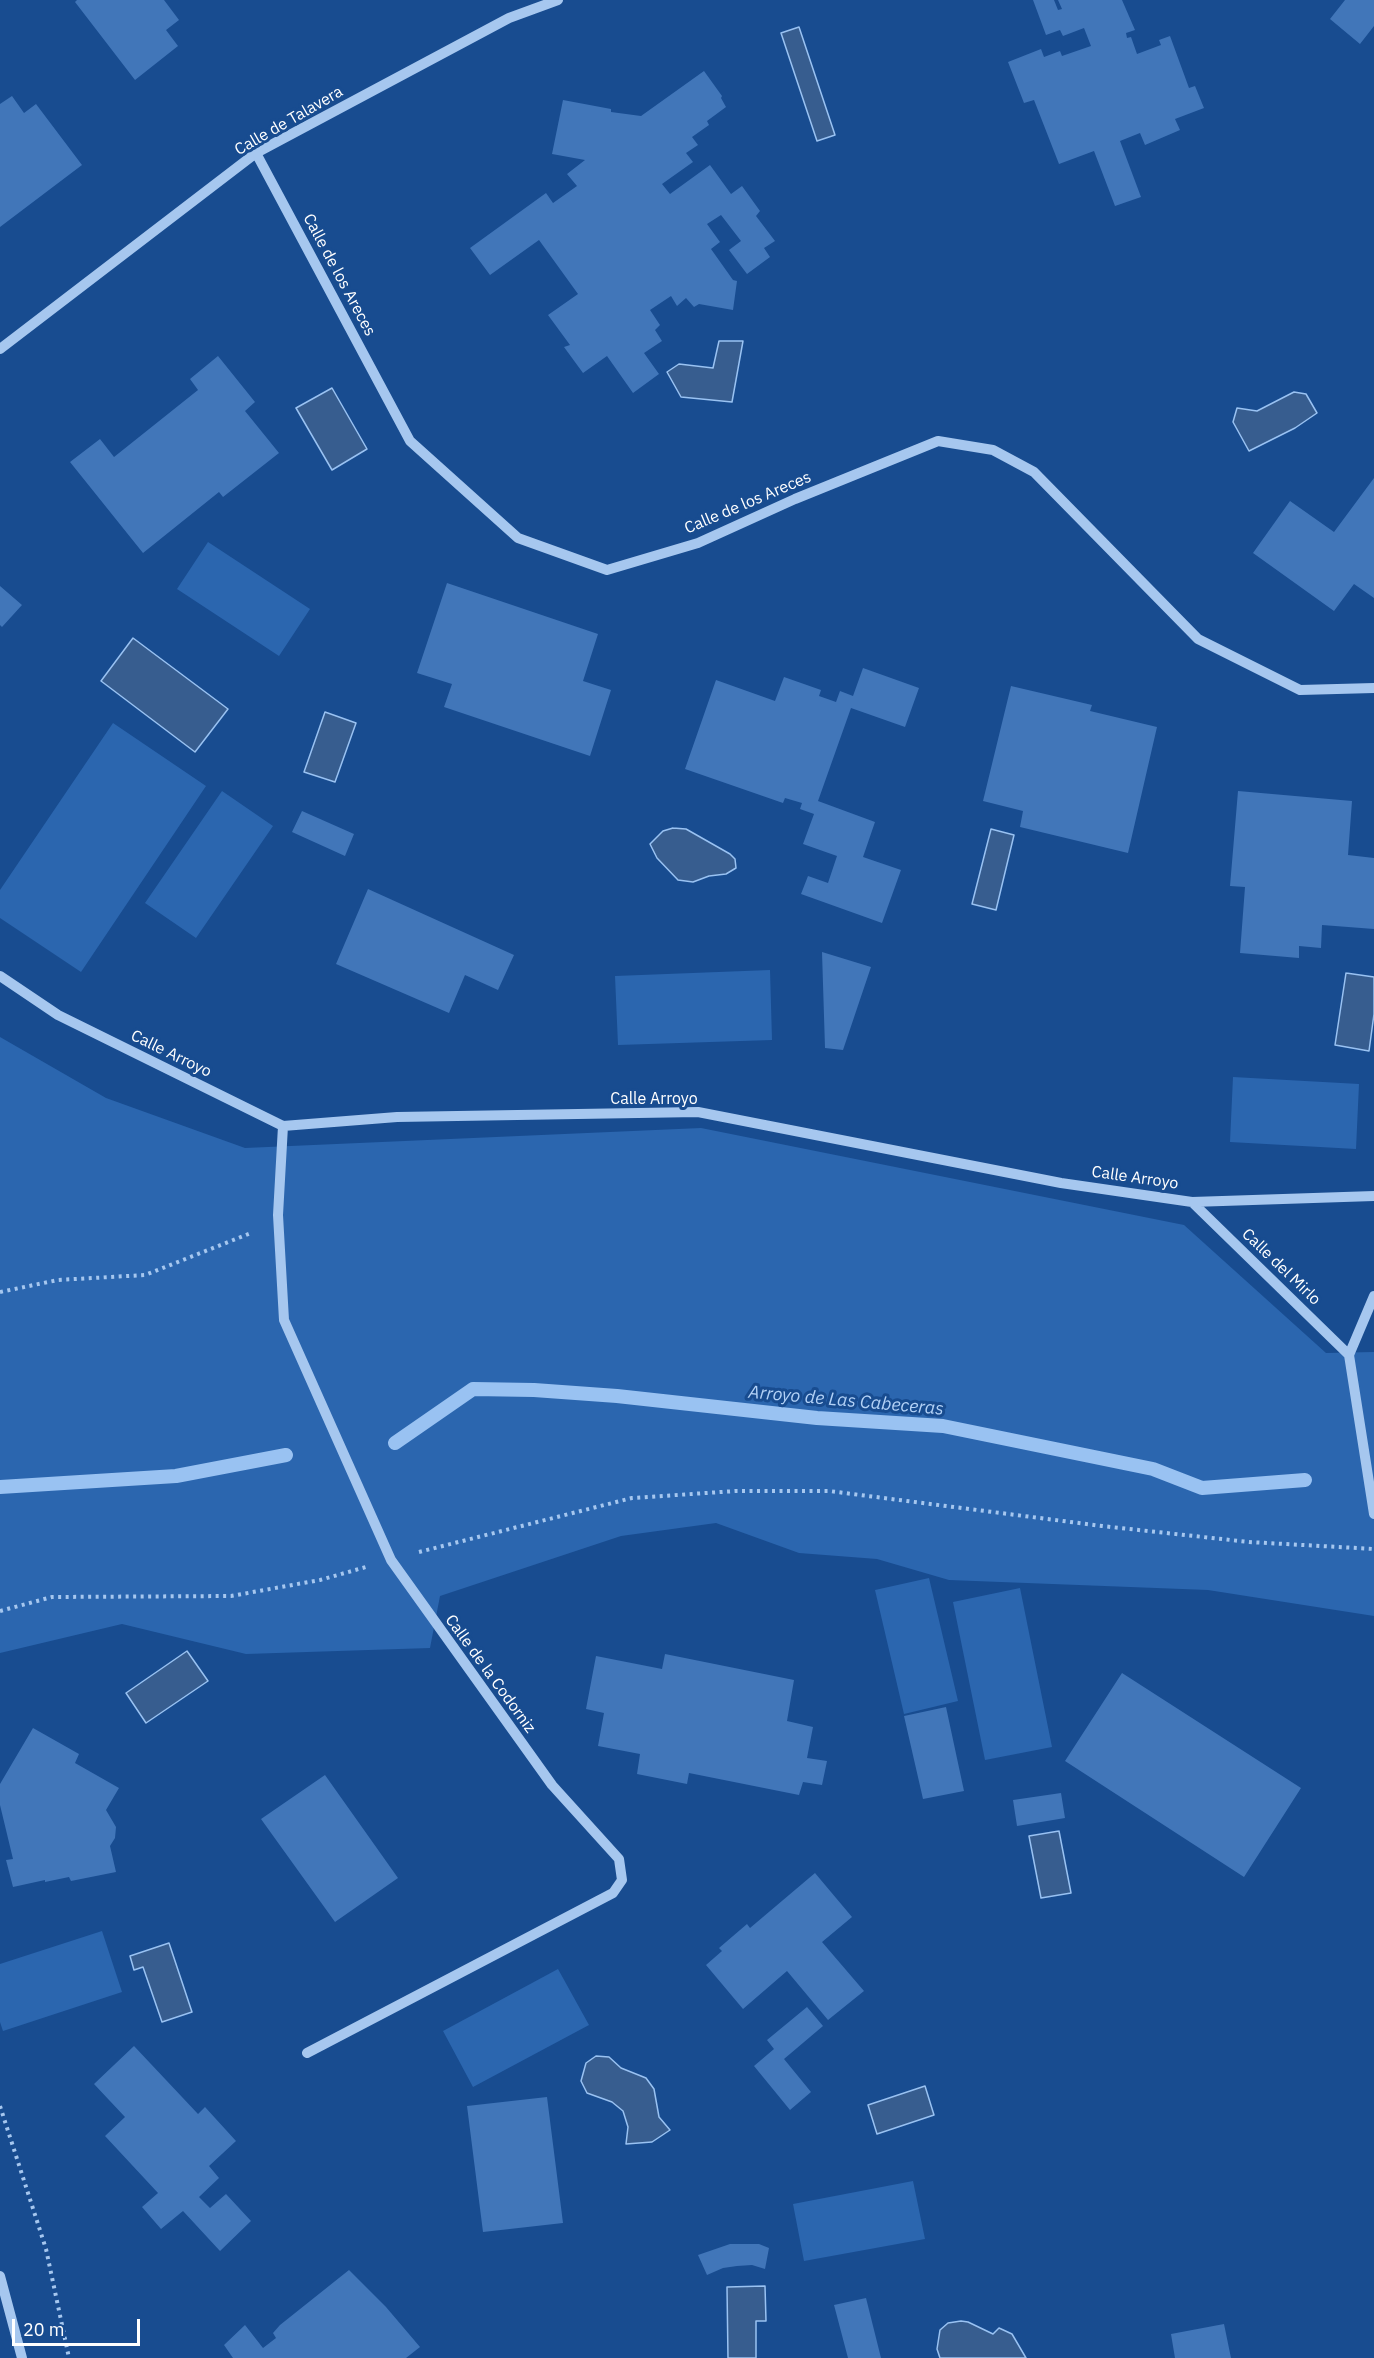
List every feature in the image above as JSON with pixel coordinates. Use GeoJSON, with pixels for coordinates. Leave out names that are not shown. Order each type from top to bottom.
{"type":"FeatureCollection","features":[{"type":"Feature","properties":{"kind":"street","name":"Calle de Talavera"},"geometry":{"type":"LineString","coordinates":[[0,349],[256,153],[510,18],[558,0]]}},
{"type":"Feature","properties":{"kind":"street","name":"Calle de los Areces"},"geometry":{"type":"LineString","coordinates":[[256,153],[410,441],[518,538],[607,570],[698,543],[795,499],[938,441],[982,448],[993,450],[1034,472],[1198,639],[1300,690],[1374,688]]}},
{"type":"Feature","properties":{"kind":"street","name":"Calle Arroyo"},"geometry":{"type":"LineString","coordinates":[[0,976],[58,1015],[283,1126],[398,1117],[698,1112],[1061,1183],[1192,1202],[1374,1196]]}},
{"type":"Feature","properties":{"kind":"street","name":"Calle de la Codorniz"},"geometry":{"type":"LineString","coordinates":[[283,1126],[279,1225],[284,1320],[391,1560],[552,1785],[619,1859],[621,1880],[614,1893],[307,2053]]}},
{"type":"Feature","properties":{"kind":"street","name":"Calle del Mirlo"},"geometry":{"type":"LineString","coordinates":[[1192,1202],[1349,1354]]}},
{"type":"Feature","properties":{"kind":"street"},"geometry":{"type":"LineString","coordinates":[[1374,1296],[1349,1354],[1374,1514]]}},
{"type":"Feature","properties":{"kind":"street"},"geometry":{"type":"LineString","coordinates":[[0,2276],[22,2358]]}},
{"type":"Feature","properties":{"kind":"path"},"geometry":{"type":"LineString","coordinates":[[0,1292],[58,1280],[145,1275],[229,1240],[279,1225]]}},
{"type":"Feature","properties":{"kind":"path"},"geometry":{"type":"LineString","coordinates":[[0,1611],[52,1597],[231,1596],[320,1580],[632,1498],[735,1491],[829,1491],[1124,1529],[1249,1542],[1374,1549]]}},
{"type":"Feature","properties":{"kind":"path"},"geometry":{"type":"LineString","coordinates":[[0,2106],[46,2249],[69,2358]]}},
{"type":"Feature","properties":{"kind":"shaded area"},"geometry":{"type":"Polygon","coordinates":[[[799,27],[835,135],[817,141],[781,33],[799,27]]]}},
{"type":"Feature","properties":{"kind":"shaded area"},"geometry":{"type":"Polygon","coordinates":[[[719,341],[743,341],[732,402],[681,397],[667,372],[679,364],[713,368],[719,341]]]}},
{"type":"Feature","properties":{"kind":"shaded area"},"geometry":{"type":"Polygon","coordinates":[[[332,388],[367,449],[332,470],[296,408],[332,388]]]}},
{"type":"Feature","properties":{"kind":"shaded area"},"geometry":{"type":"Polygon","coordinates":[[[1294,392],[1306,394],[1317,413],[1295,428],[1249,451],[1233,422],[1237,408],[1257,411],[1294,392]]]}},
{"type":"Feature","properties":{"kind":"shaded area"},"geometry":{"type":"Polygon","coordinates":[[[208,542],[310,609],[279,656],[177,589],[208,542]]]}},
{"type":"Feature","properties":{"kind":"shaded area"},"geometry":{"type":"Polygon","coordinates":[[[133,638],[228,709],[195,752],[101,681],[133,638]]]}},
{"type":"Feature","properties":{"kind":"shaded area"},"geometry":{"type":"Polygon","coordinates":[[[325,712],[356,723],[335,782],[304,772],[325,712]]]}},
{"type":"Feature","properties":{"kind":"shaded area"},"geometry":{"type":"Polygon","coordinates":[[[113,723],[206,786],[81,972],[0,918],[0,890],[113,723]]]}},
{"type":"Feature","properties":{"kind":"shaded area"},"geometry":{"type":"Polygon","coordinates":[[[222,791],[273,826],[196,938],[145,903],[222,791]]]}},
{"type":"Feature","properties":{"kind":"shaded area"},"geometry":{"type":"Polygon","coordinates":[[[673,828],[686,829],[730,854],[735,859],[736,868],[726,874],[709,876],[693,882],[678,880],[657,858],[650,844],[663,831],[673,828]]]}},
{"type":"Feature","properties":{"kind":"shaded area"},"geometry":{"type":"Polygon","coordinates":[[[991,829],[1014,835],[996,910],[972,904],[991,829]]]}},
{"type":"Feature","properties":{"kind":"shaded area"},"geometry":{"type":"Polygon","coordinates":[[[770,970],[772,1040],[618,1045],[615,976],[770,970]]]}},
{"type":"Feature","properties":{"kind":"shaded area"},"geometry":{"type":"Polygon","coordinates":[[[1346,973],[1374,977],[1374,1014],[1369,1051],[1335,1045],[1346,973]]]}},
{"type":"Feature","properties":{"kind":"shaded area"},"geometry":{"type":"Polygon","coordinates":[[[0,1037],[106,1098],[245,1148],[701,1128],[1184,1225],[1326,1353],[1374,1352],[1374,1616],[1208,1590],[949,1580],[877,1559],[799,1553],[716,1523],[621,1536],[440,1596],[430,1648],[246,1654],[122,1624],[0,1653],[0,1037]]]}},
{"type":"Feature","properties":{"kind":"shaded area"},"geometry":{"type":"Polygon","coordinates":[[[1233,1077],[1359,1084],[1356,1149],[1230,1142],[1233,1077]]]}},
{"type":"Feature","properties":{"kind":"shaded area"},"geometry":{"type":"Polygon","coordinates":[[[929,1578],[958,1701],[904,1714],[875,1590],[929,1578]]]}},
{"type":"Feature","properties":{"kind":"shaded area"},"geometry":{"type":"Polygon","coordinates":[[[1020,1588],[1052,1747],[985,1760],[953,1602],[1020,1588]]]}},
{"type":"Feature","properties":{"kind":"shaded area"},"geometry":{"type":"Polygon","coordinates":[[[187,1651],[208,1681],[146,1723],[126,1693],[187,1651]]]}},
{"type":"Feature","properties":{"kind":"shaded area"},"geometry":{"type":"Polygon","coordinates":[[[1059,1831],[1071,1893],[1041,1898],[1029,1836],[1059,1831]]]}},
{"type":"Feature","properties":{"kind":"shaded area"},"geometry":{"type":"Polygon","coordinates":[[[102,1931],[122,1992],[3,2031],[0,2022],[0,1964],[102,1931]]]}},
{"type":"Feature","properties":{"kind":"shaded area"},"geometry":{"type":"Polygon","coordinates":[[[169,1943],[192,2012],[162,2022],[143,1967],[134,1970],[130,1956],[169,1943]]]}},
{"type":"Feature","properties":{"kind":"shaded area"},"geometry":{"type":"Polygon","coordinates":[[[558,1969],[589,2025],[473,2087],[443,2031],[558,1969]]]}},
{"type":"Feature","properties":{"kind":"shaded area"},"geometry":{"type":"Polygon","coordinates":[[[596,2056],[609,2057],[621,2068],[646,2078],[654,2089],[659,2117],[670,2130],[652,2142],[626,2144],[628,2127],[623,2111],[612,2102],[587,2093],[581,2081],[586,2063],[596,2056]]]}},
{"type":"Feature","properties":{"kind":"shaded area"},"geometry":{"type":"Polygon","coordinates":[[[925,2086],[934,2115],[877,2134],[868,2105],[925,2086]]]}},
{"type":"Feature","properties":{"kind":"shaded area"},"geometry":{"type":"Polygon","coordinates":[[[913,2181],[925,2239],[804,2261],[793,2204],[913,2181]]]}},
{"type":"Feature","properties":{"kind":"shaded area"},"geometry":{"type":"Polygon","coordinates":[[[765,2286],[766,2321],[756,2321],[756,2358],[728,2358],[727,2287],[765,2286]]]}},
{"type":"Feature","properties":{"kind":"shaded area"},"geometry":{"type":"Polygon","coordinates":[[[961,2321],[993,2334],[999,2328],[1012,2334],[1026,2358],[940,2358],[937,2349],[940,2330],[948,2323],[961,2321]]]}},
{"type":"Feature","properties":{"kind":"building"},"geometry":{"type":"Polygon","coordinates":[[[77,0],[164,0],[179,20],[166,30],[178,46],[135,80],[75,2],[77,0]]]}},
{"type":"Feature","properties":{"kind":"building"},"geometry":{"type":"Polygon","coordinates":[[[1033,0],[1054,0],[1058,10],[1062,9],[1058,0],[1122,0],[1135,30],[1126,33],[1127,38],[1131,37],[1137,54],[1161,45],[1159,40],[1170,36],[1189,88],[1195,86],[1204,108],[1175,119],[1180,130],[1145,145],[1140,133],[1120,141],[1141,197],[1115,206],[1094,151],[1059,164],[1034,100],[1024,103],[1008,62],[1041,49],[1044,57],[1060,51],[1062,56],[1091,46],[1084,28],[1063,36],[1060,30],[1046,35],[1033,0]]]}},
{"type":"Feature","properties":{"kind":"building"},"geometry":{"type":"Polygon","coordinates":[[[1345,0],[1374,0],[1374,26],[1360,44],[1330,19],[1345,0]]]}},
{"type":"Feature","properties":{"kind":"building"},"geometry":{"type":"Polygon","coordinates":[[[704,71],[722,96],[726,107],[707,121],[709,125],[692,137],[698,145],[686,153],[693,162],[662,184],[670,194],[710,165],[731,194],[742,186],[760,211],[756,216],[775,241],[764,248],[770,257],[747,274],[729,250],[741,241],[721,215],[707,224],[720,242],[711,249],[733,280],[737,281],[733,310],[699,304],[694,307],[686,298],[677,306],[671,296],[650,310],[660,325],[655,330],[662,341],[644,353],[659,374],[633,393],[607,356],[583,373],[564,347],[570,345],[548,315],[578,294],[539,240],[490,275],[470,248],[546,193],[553,203],[577,186],[567,174],[585,160],[552,154],[563,100],[611,109],[611,112],[641,116],[704,71]]]}},
{"type":"Feature","properties":{"kind":"building"},"geometry":{"type":"Polygon","coordinates":[[[12,96],[24,113],[36,104],[82,165],[0,227],[0,104],[12,96]]]}},
{"type":"Feature","properties":{"kind":"building"},"geometry":{"type":"Polygon","coordinates":[[[218,356],[255,402],[245,411],[279,453],[223,497],[219,492],[143,553],[70,462],[100,439],[114,457],[198,390],[190,379],[218,356]]]}},
{"type":"Feature","properties":{"kind":"building"},"geometry":{"type":"Polygon","coordinates":[[[1374,478],[1374,598],[1354,584],[1334,611],[1253,553],[1290,501],[1334,532],[1374,478]]]}},
{"type":"Feature","properties":{"kind":"building"},"geometry":{"type":"Polygon","coordinates":[[[447,583],[598,634],[583,681],[611,690],[590,756],[444,707],[452,684],[417,673],[447,583]]]}},
{"type":"Feature","properties":{"kind":"building"},"geometry":{"type":"Polygon","coordinates":[[[0,586],[22,605],[2,627],[0,625],[0,586]]]}},
{"type":"Feature","properties":{"kind":"building"},"geometry":{"type":"Polygon","coordinates":[[[863,668],[919,688],[905,727],[851,708],[818,801],[875,822],[863,857],[901,870],[882,923],[801,894],[808,876],[828,883],[837,856],[803,844],[814,814],[800,809],[802,803],[785,798],[783,803],[685,769],[716,680],[775,701],[784,677],[821,690],[819,696],[836,702],[840,691],[853,696],[863,668]]]}},
{"type":"Feature","properties":{"kind":"building"},"geometry":{"type":"Polygon","coordinates":[[[1011,686],[1092,705],[1090,711],[1157,727],[1128,853],[1020,827],[1023,811],[983,801],[1011,686]]]}},
{"type":"Feature","properties":{"kind":"building"},"geometry":{"type":"Polygon","coordinates":[[[1238,791],[1352,801],[1348,855],[1374,858],[1374,929],[1322,925],[1321,948],[1299,946],[1299,958],[1240,953],[1245,887],[1230,886],[1238,791]]]}},
{"type":"Feature","properties":{"kind":"building"},"geometry":{"type":"Polygon","coordinates":[[[302,811],[354,834],[345,856],[292,832],[302,811]]]}},
{"type":"Feature","properties":{"kind":"building"},"geometry":{"type":"Polygon","coordinates":[[[368,889],[514,955],[498,990],[465,975],[449,1013],[336,964],[368,889]]]}},
{"type":"Feature","properties":{"kind":"building"},"geometry":{"type":"Polygon","coordinates":[[[822,952],[871,967],[843,1050],[825,1048],[822,952]]]}},
{"type":"Feature","properties":{"kind":"building"},"geometry":{"type":"Polygon","coordinates":[[[665,1654],[794,1680],[787,1721],[813,1727],[807,1758],[827,1761],[822,1785],[803,1782],[799,1795],[689,1773],[687,1784],[637,1774],[640,1754],[598,1746],[604,1713],[586,1709],[596,1656],[662,1669],[665,1654]]]}},
{"type":"Feature","properties":{"kind":"building"},"geometry":{"type":"Polygon","coordinates":[[[1122,1673],[1301,1788],[1244,1877],[1065,1761],[1122,1673]]]}},
{"type":"Feature","properties":{"kind":"building"},"geometry":{"type":"Polygon","coordinates":[[[946,1707],[964,1791],[923,1799],[904,1716],[946,1707]]]}},
{"type":"Feature","properties":{"kind":"building"},"geometry":{"type":"Polygon","coordinates":[[[33,1728],[79,1754],[75,1763],[119,1788],[106,1810],[116,1827],[115,1838],[110,1846],[116,1872],[71,1881],[69,1877],[13,1887],[6,1860],[13,1859],[0,1805],[0,1784],[33,1728]]]}},
{"type":"Feature","properties":{"kind":"building"},"geometry":{"type":"Polygon","coordinates":[[[325,1775],[398,1878],[335,1922],[261,1819],[325,1775]]]}},
{"type":"Feature","properties":{"kind":"building"},"geometry":{"type":"Polygon","coordinates":[[[1061,1793],[1065,1818],[1017,1826],[1013,1800],[1061,1793]]]}},
{"type":"Feature","properties":{"kind":"building"},"geometry":{"type":"Polygon","coordinates":[[[815,1873],[852,1917],[822,1942],[864,1991],[828,2020],[787,1971],[743,2009],[706,1965],[722,1951],[719,1948],[747,1924],[750,1928],[815,1873]]]}},
{"type":"Feature","properties":{"kind":"building"},"geometry":{"type":"Polygon","coordinates":[[[807,2007],[823,2026],[784,2059],[811,2092],[790,2110],[754,2066],[774,2049],[767,2040],[807,2007]]]}},
{"type":"Feature","properties":{"kind":"building"},"geometry":{"type":"Polygon","coordinates":[[[134,2046],[198,2114],[205,2107],[236,2141],[209,2166],[219,2178],[199,2197],[210,2208],[226,2194],[251,2221],[220,2251],[183,2211],[161,2229],[142,2207],[158,2193],[105,2136],[125,2117],[94,2084],[134,2046]]]}},
{"type":"Feature","properties":{"kind":"building"},"geometry":{"type":"Polygon","coordinates":[[[547,2097],[563,2223],[483,2232],[467,2106],[547,2097]]]}},
{"type":"Feature","properties":{"kind":"building"},"geometry":{"type":"Polygon","coordinates":[[[730,2244],[759,2244],[769,2248],[765,2269],[752,2265],[737,2266],[723,2268],[707,2275],[698,2255],[730,2244]]]}},
{"type":"Feature","properties":{"kind":"building"},"geometry":{"type":"Polygon","coordinates":[[[349,2270],[386,2307],[420,2347],[406,2358],[233,2358],[224,2345],[245,2325],[263,2348],[276,2338],[273,2333],[280,2325],[349,2270]]]}},
{"type":"Feature","properties":{"kind":"building"},"geometry":{"type":"Polygon","coordinates":[[[866,2298],[881,2358],[848,2358],[834,2305],[866,2298]]]}},
{"type":"Feature","properties":{"kind":"building"},"geometry":{"type":"Polygon","coordinates":[[[1224,2324],[1231,2358],[1175,2358],[1171,2334],[1224,2324]]]}},
{"type":"Feature","properties":{"kind":"waterway","name":"Arroyo de Las Cabeceras"},"geometry":{"type":"LineString","coordinates":[[395,1443],[473,1389],[534,1390],[617,1396],[817,1418],[943,1426],[1153,1469],[1202,1488],[1305,1480]]}},
{"type":"Feature","properties":{"kind":"waterway","name":"Arroyo de Las Cabeceras"},"geometry":{"type":"LineString","coordinates":[[0,1487],[176,1476],[286,1455]]}}]}
